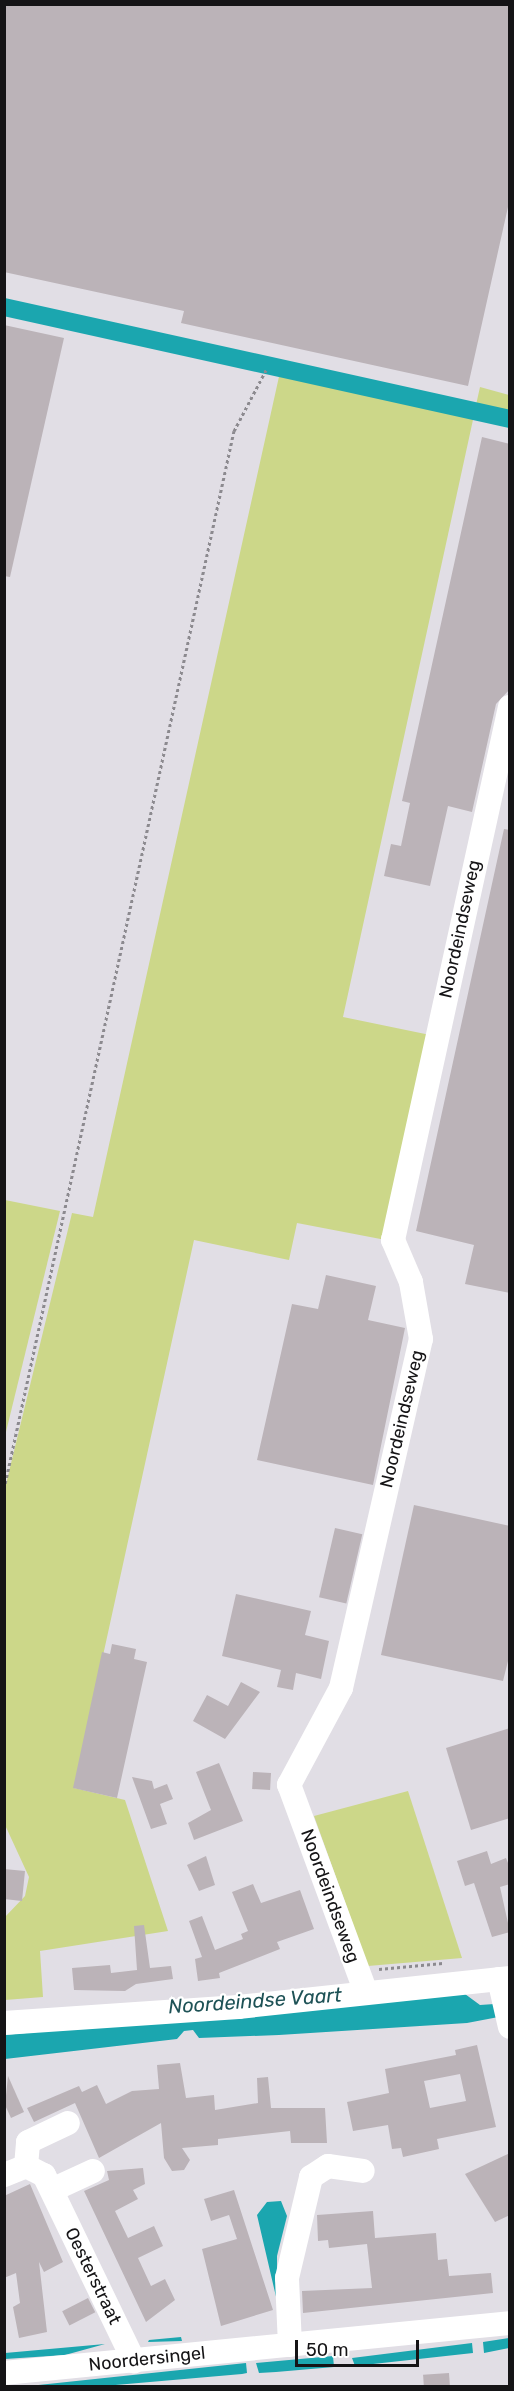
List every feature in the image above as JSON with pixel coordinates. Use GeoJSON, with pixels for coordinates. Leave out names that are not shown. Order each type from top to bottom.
{"type":"FeatureCollection","features":[{"type":"Feature","properties":{"kind":"street","name":"Noordeindseweg"},"geometry":{"type":"LineString","coordinates":[[362,1982],[289,1785],[341,1688],[421,1339],[411,1282],[393,1240],[510,707]]}},
{"type":"Feature","properties":{"kind":"street"},"geometry":{"type":"LineString","coordinates":[[4,2024],[238,2007],[362,1982],[504,1978],[506,2015]]}},
{"type":"Feature","properties":{"kind":"street","name":"Oesterstraat"},"geometry":{"type":"LineString","coordinates":[[69,2123],[28,2142],[15,2171],[40,2170],[52,2190],[134,2361]]}},
{"type":"Feature","properties":{"kind":"street"},"geometry":{"type":"LineString","coordinates":[[290,2345],[287,2278],[311,2176],[328,2166],[363,2171]]}},
{"type":"Feature","properties":{"kind":"street"},"geometry":{"type":"LineString","coordinates":[[52,2190],[93,2171]]}},
{"type":"Feature","properties":{"kind":"street","name":"Noordersingel"},"geometry":{"type":"LineString","coordinates":[[4,2373],[510,2323]]}},
{"type":"Feature","properties":{"kind":"path"},"geometry":{"type":"LineString","coordinates":[[4,1489],[234,431],[266,370]]}},
{"type":"Feature","properties":{"kind":"green space"},"geometry":{"type":"Polygon","coordinates":[[[282,363],[476,405],[480,387],[509,395],[509,413],[476,406],[343,1017],[435,1036],[391,1241],[297,1223],[289,1260],[194,1240],[74,1788],[125,1800],[168,1931],[40,1951],[43,1997],[5,2000],[5,1917],[25,1896],[29,1877],[5,1825],[5,1488],[72,1213],[93,1217],[282,363]]]}},
{"type":"Feature","properties":{"kind":"green space"},"geometry":{"type":"Polygon","coordinates":[[[4,1200],[60,1211],[5,1436],[4,1200]]]}},
{"type":"Feature","properties":{"kind":"green space"},"geometry":{"type":"Polygon","coordinates":[[[408,1791],[462,1958],[368,1966],[314,1816],[408,1791]]]}},
{"type":"Feature","properties":{"kind":"water"},"geometry":{"type":"Polygon","coordinates":[[[465,1994],[480,2005],[509,2003],[509,2015],[467,2023],[279,2035],[199,2038],[193,2030],[184,2031],[177,2039],[5,2059],[4,2035],[465,1994]]]}},
{"type":"Feature","properties":{"kind":"water"},"geometry":{"type":"Polygon","coordinates":[[[281,2201],[287,2216],[277,2256],[277,2301],[257,2215],[267,2202],[281,2201]]]}},
{"type":"Feature","properties":{"kind":"water"},"geometry":{"type":"Polygon","coordinates":[[[181,2337],[182,2341],[148,2342],[149,2340],[181,2337]]]}},
{"type":"Feature","properties":{"kind":"water"},"geometry":{"type":"Polygon","coordinates":[[[509,2338],[509,2348],[484,2353],[483,2342],[509,2338]]]}},
{"type":"Feature","properties":{"kind":"water"},"geometry":{"type":"Polygon","coordinates":[[[472,2343],[473,2353],[355,2366],[352,2358],[472,2343]]]}},
{"type":"Feature","properties":{"kind":"water"},"geometry":{"type":"Polygon","coordinates":[[[105,2344],[65,2355],[5,2359],[5,2353],[105,2344]]]}},
{"type":"Feature","properties":{"kind":"water"},"geometry":{"type":"Polygon","coordinates":[[[333,2356],[334,2367],[259,2373],[256,2363],[333,2356]]]}},
{"type":"Feature","properties":{"kind":"water"},"geometry":{"type":"Polygon","coordinates":[[[246,2363],[247,2373],[242,2374],[104,2386],[29,2386],[246,2363]]]}},
{"type":"Feature","properties":{"kind":"building"},"geometry":{"type":"Polygon","coordinates":[[[4,4],[510,4],[510,198],[468,386],[181,323],[184,311],[4,272],[4,4]]]}},
{"type":"Feature","properties":{"kind":"building"},"geometry":{"type":"Polygon","coordinates":[[[4,325],[64,338],[10,577],[4,576],[4,325]]]}},
{"type":"Feature","properties":{"kind":"building"},"geometry":{"type":"Polygon","coordinates":[[[482,437],[510,444],[510,689],[496,704],[472,812],[448,806],[430,886],[384,876],[391,844],[401,846],[410,803],[402,801],[482,437]]]}},
{"type":"Feature","properties":{"kind":"building"},"geometry":{"type":"Polygon","coordinates":[[[504,829],[510,830],[510,1293],[465,1284],[474,1245],[416,1231],[504,829]]]}},
{"type":"Feature","properties":{"kind":"building"},"geometry":{"type":"Polygon","coordinates":[[[326,1275],[376,1286],[368,1320],[405,1328],[373,1485],[257,1460],[292,1304],[318,1309],[326,1275]]]}},
{"type":"Feature","properties":{"kind":"building"},"geometry":{"type":"Polygon","coordinates":[[[414,1505],[510,1526],[510,1653],[503,1681],[381,1655],[414,1505]]]}},
{"type":"Feature","properties":{"kind":"building"},"geometry":{"type":"Polygon","coordinates":[[[335,1528],[362,1534],[346,1603],[319,1597],[335,1528]]]}},
{"type":"Feature","properties":{"kind":"building"},"geometry":{"type":"Polygon","coordinates":[[[236,1594],[311,1611],[305,1635],[329,1641],[321,1679],[296,1673],[293,1690],[277,1687],[281,1670],[222,1656],[236,1594]]]}},
{"type":"Feature","properties":{"kind":"building"},"geometry":{"type":"Polygon","coordinates":[[[112,1644],[136,1649],[134,1659],[147,1662],[117,1798],[73,1788],[102,1652],[110,1654],[112,1644]]]}},
{"type":"Feature","properties":{"kind":"building"},"geometry":{"type":"Polygon","coordinates":[[[241,1682],[260,1692],[225,1739],[193,1721],[207,1695],[228,1706],[241,1682]]]}},
{"type":"Feature","properties":{"kind":"building"},"geometry":{"type":"Polygon","coordinates":[[[510,1728],[510,1818],[471,1830],[446,1748],[510,1728]]]}},
{"type":"Feature","properties":{"kind":"building"},"geometry":{"type":"Polygon","coordinates":[[[219,1763],[243,1821],[194,1840],[188,1823],[211,1810],[196,1772],[219,1763]]]}},
{"type":"Feature","properties":{"kind":"building"},"geometry":{"type":"Polygon","coordinates":[[[253,1772],[271,1773],[270,1790],[252,1789],[253,1772]]]}},
{"type":"Feature","properties":{"kind":"building"},"geometry":{"type":"Polygon","coordinates":[[[132,1777],[152,1781],[154,1789],[167,1784],[173,1799],[160,1804],[167,1824],[151,1829],[132,1777]]]}},
{"type":"Feature","properties":{"kind":"building"},"geometry":{"type":"Polygon","coordinates":[[[487,1851],[491,1864],[506,1858],[510,1868],[510,1884],[500,1887],[510,1932],[492,1937],[474,1883],[465,1886],[457,1861],[487,1851]]]}},
{"type":"Feature","properties":{"kind":"building"},"geometry":{"type":"Polygon","coordinates":[[[206,1856],[215,1885],[199,1891],[187,1865],[206,1856]]]}},
{"type":"Feature","properties":{"kind":"building"},"geometry":{"type":"Polygon","coordinates":[[[4,1869],[25,1871],[22,1901],[4,1899],[4,1869]]]}},
{"type":"Feature","properties":{"kind":"building"},"geometry":{"type":"Polygon","coordinates":[[[253,1884],[261,1903],[300,1890],[314,1929],[277,1942],[280,1949],[219,1973],[220,1978],[198,1981],[195,1959],[202,1957],[189,1921],[202,1916],[215,1950],[243,1939],[241,1934],[248,1931],[232,1892],[253,1884]]]}},
{"type":"Feature","properties":{"kind":"building"},"geometry":{"type":"Polygon","coordinates":[[[144,1925],[150,1968],[171,1966],[173,1979],[136,1984],[125,1991],[74,1990],[72,1968],[110,1965],[111,1973],[137,1970],[134,1926],[144,1925]]]}},
{"type":"Feature","properties":{"kind":"building"},"geometry":{"type":"Polygon","coordinates":[[[477,2045],[496,2127],[437,2139],[439,2149],[403,2157],[401,2148],[392,2149],[388,2125],[353,2131],[347,2102],[389,2093],[385,2069],[456,2055],[455,2050],[477,2045]],[[460,2074],[424,2081],[430,2108],[466,2101],[460,2074]]]}},
{"type":"Feature","properties":{"kind":"building"},"geometry":{"type":"Polygon","coordinates":[[[180,2063],[186,2098],[214,2095],[215,2110],[258,2103],[257,2078],[268,2077],[271,2108],[325,2108],[327,2143],[291,2143],[290,2131],[218,2139],[218,2145],[182,2148],[190,2160],[184,2170],[172,2171],[164,2158],[161,2123],[99,2158],[75,2103],[34,2122],[27,2108],[79,2086],[82,2092],[97,2085],[106,2104],[132,2091],[159,2089],[157,2065],[180,2063]]]}},
{"type":"Feature","properties":{"kind":"building"},"geometry":{"type":"Polygon","coordinates":[[[8,2076],[24,2112],[11,2118],[5,2105],[8,2076]]]}},
{"type":"Feature","properties":{"kind":"building"},"geometry":{"type":"Polygon","coordinates":[[[510,2153],[510,2215],[495,2222],[465,2174],[510,2153]]]}},
{"type":"Feature","properties":{"kind":"building"},"geometry":{"type":"Polygon","coordinates":[[[143,2168],[145,2184],[133,2190],[138,2199],[115,2211],[128,2238],[154,2226],[163,2246],[138,2258],[151,2286],[165,2279],[175,2300],[146,2322],[84,2191],[109,2180],[107,2171],[143,2168]]]}},
{"type":"Feature","properties":{"kind":"building"},"geometry":{"type":"Polygon","coordinates":[[[30,2184],[63,2262],[44,2272],[39,2262],[47,2332],[19,2338],[13,2307],[20,2303],[16,2273],[4,2278],[4,2196],[30,2184]]]}},
{"type":"Feature","properties":{"kind":"building"},"geometry":{"type":"Polygon","coordinates":[[[234,2190],[273,2310],[221,2326],[202,2249],[237,2239],[229,2215],[211,2221],[204,2199],[234,2190]]]}},
{"type":"Feature","properties":{"kind":"building"},"geometry":{"type":"Polygon","coordinates":[[[373,2211],[375,2238],[436,2233],[438,2260],[447,2259],[449,2276],[491,2273],[493,2293],[303,2313],[302,2291],[372,2288],[367,2244],[329,2248],[328,2240],[318,2241],[317,2215],[373,2211]]]}},
{"type":"Feature","properties":{"kind":"building"},"geometry":{"type":"Polygon","coordinates":[[[88,2298],[95,2312],[69,2325],[62,2311],[88,2298]]]}},
{"type":"Feature","properties":{"kind":"building"},"geometry":{"type":"Polygon","coordinates":[[[449,2373],[450,2386],[424,2386],[423,2375],[449,2373]]]}},
{"type":"Feature","properties":{"kind":"waterway"},"geometry":{"type":"LineString","coordinates":[[4,307],[510,419]]}},
{"type":"Feature","properties":{"kind":"water label","name":"Noordeindse Vaart"},"geometry":{"type":"Point","coordinates":[255,2001]}}]}
